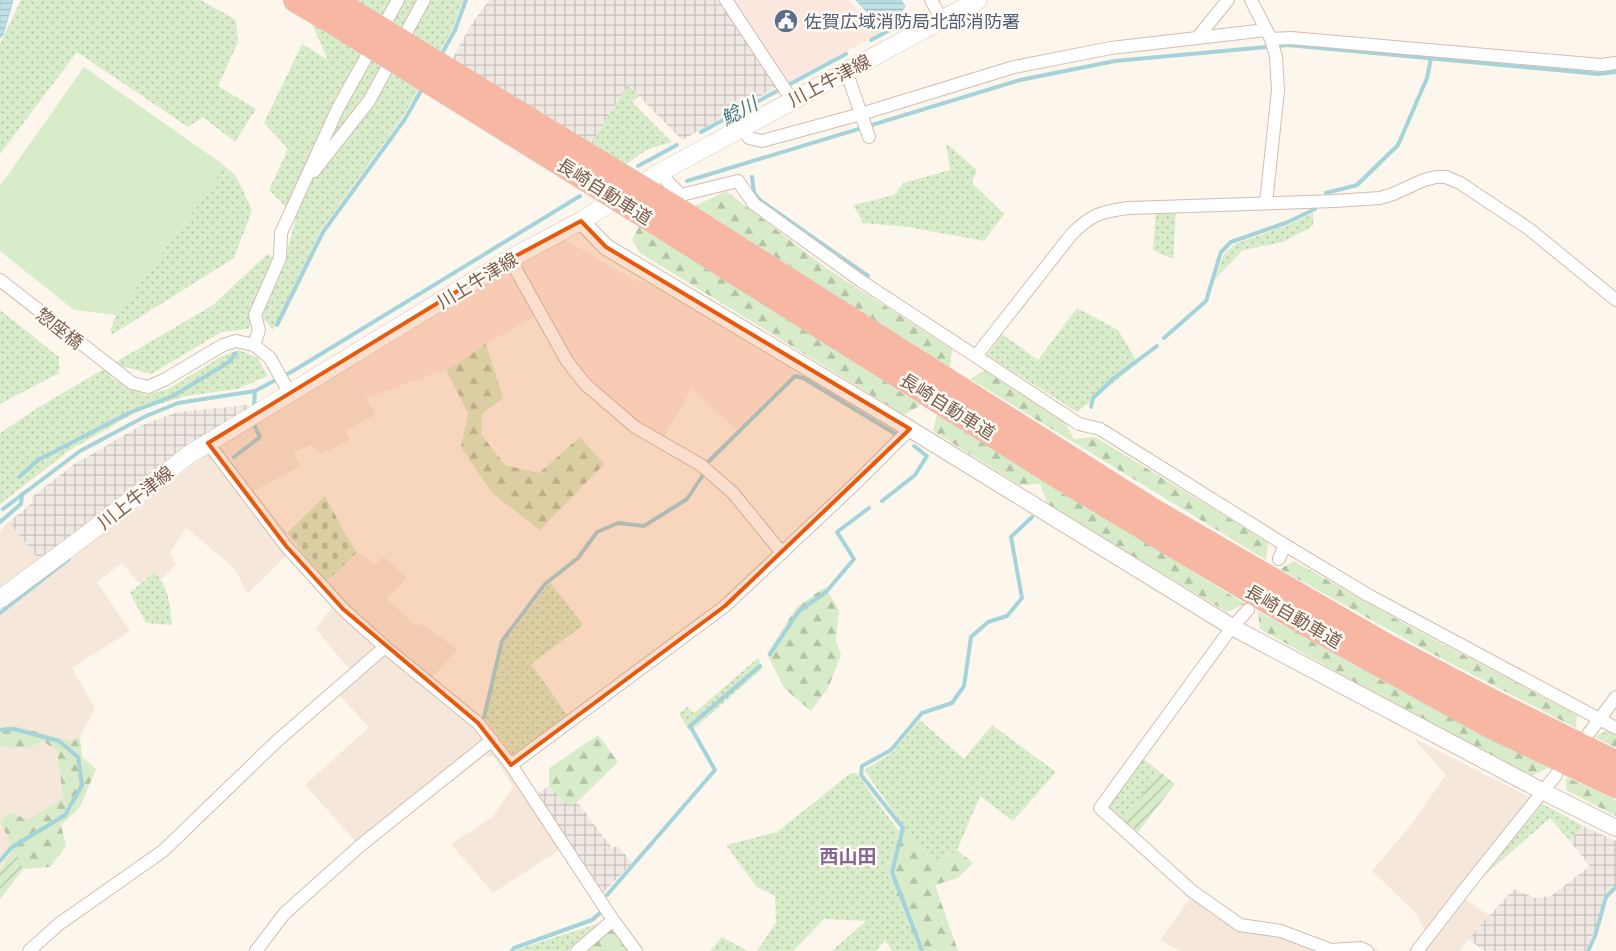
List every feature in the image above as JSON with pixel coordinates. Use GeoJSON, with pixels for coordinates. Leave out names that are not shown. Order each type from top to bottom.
{"type":"FeatureCollection","features":[{"type":"Feature","properties":{"kind":"highway","name":"長崎自動車道"},"geometry":{"type":"LineString","coordinates":[[295,0],[666,229],[1064,480],[1228,578],[1490,726],[1616,786]]}},
{"type":"Feature","properties":{"kind":"highway","name":"長崎自動車道"},"geometry":{"type":"LineString","coordinates":[[333,0],[686,215],[1152,510],[1382,644],[1616,763]]}},
{"type":"Feature","properties":{"kind":"main road","name":"川上牛津線"},"geometry":{"type":"LineString","coordinates":[[0,599],[190,454],[288,390],[510,259],[581,221],[659,173],[978,0]]}},
{"type":"Feature","properties":{"kind":"street"},"geometry":{"type":"LineString","coordinates":[[288,390],[270,358],[254,345],[260,330],[255,315],[280,258],[281,233],[338,108],[398,0]]}},
{"type":"Feature","properties":{"kind":"street"},"geometry":{"type":"LineString","coordinates":[[302,187],[369,101],[424,0]]}},
{"type":"Feature","properties":{"kind":"street"},"geometry":{"type":"LineString","coordinates":[[726,0],[792,100]]}},
{"type":"Feature","properties":{"kind":"street"},"geometry":{"type":"LineString","coordinates":[[932,0],[942,20]]}},
{"type":"Feature","properties":{"kind":"street"},"geometry":{"type":"LineString","coordinates":[[1197,38],[1228,0]]}},
{"type":"Feature","properties":{"kind":"street"},"geometry":{"type":"LineString","coordinates":[[1251,0],[1269,34],[1276,57],[1278,90],[1266,203]]}},
{"type":"Feature","properties":{"kind":"street"},"geometry":{"type":"LineString","coordinates":[[742,128],[749,138],[762,141],[861,114],[1014,67],[1110,48],[1197,38],[1269,34],[1291,38],[1601,65],[1616,63]]}},
{"type":"Feature","properties":{"kind":"street"},"geometry":{"type":"LineString","coordinates":[[844,72],[850,82],[869,137]]}},
{"type":"Feature","properties":{"kind":"street"},"geometry":{"type":"LineString","coordinates":[[659,173],[681,195],[738,181],[754,204],[861,281],[1079,424],[1100,429],[1368,595],[1616,728]]}},
{"type":"Feature","properties":{"kind":"street"},"geometry":{"type":"LineString","coordinates":[[976,356],[1071,235],[1084,222],[1095,215],[1109,210],[1128,208],[1335,202],[1380,198],[1436,177],[1446,177],[1460,184],[1529,229],[1616,300]]}},
{"type":"Feature","properties":{"kind":"street"},"geometry":{"type":"LineString","coordinates":[[581,221],[606,247],[910,429],[1232,627],[1616,828]]}},
{"type":"Feature","properties":{"kind":"street"},"geometry":{"type":"LineString","coordinates":[[510,259],[567,361],[585,384],[635,427],[700,465],[732,493],[782,553]]}},
{"type":"Feature","properties":{"kind":"street","name":"惣座橋"},"geometry":{"type":"LineString","coordinates":[[0,280],[132,383],[148,387],[164,380],[223,345],[236,341],[254,345]]}},
{"type":"Feature","properties":{"kind":"street"},"geometry":{"type":"LineString","coordinates":[[511,765],[725,606],[856,484],[910,429]]}},
{"type":"Feature","properties":{"kind":"street"},"geometry":{"type":"LineString","coordinates":[[208,443],[286,546],[343,609],[385,647],[464,710],[492,740],[511,765],[613,920],[636,951]]}},
{"type":"Feature","properties":{"kind":"street"},"geometry":{"type":"LineString","coordinates":[[1279,559],[1285,545]]}},
{"type":"Feature","properties":{"kind":"street"},"geometry":{"type":"LineString","coordinates":[[1248,610],[1232,627],[1100,808],[1192,891],[1240,925],[1281,931],[1331,950],[1361,948],[1367,951]]}},
{"type":"Feature","properties":{"kind":"street"},"geometry":{"type":"LineString","coordinates":[[29,951],[60,924],[163,851],[276,741],[385,647]]}},
{"type":"Feature","properties":{"kind":"street"},"geometry":{"type":"LineString","coordinates":[[1589,733],[1616,697]]}},
{"type":"Feature","properties":{"kind":"street"},"geometry":{"type":"LineString","coordinates":[[256,951],[294,904],[361,845],[492,740]]}},
{"type":"Feature","properties":{"kind":"street"},"geometry":{"type":"LineString","coordinates":[[1417,951],[1556,776]]}},
{"type":"Feature","properties":{"kind":"street"},"geometry":{"type":"LineString","coordinates":[[577,951],[613,920]]}},
{"type":"Feature","properties":{"kind":"highlighted area"},"geometry":{"type":"Polygon","coordinates":[[[581,221],[606,247],[910,429],[725,606],[511,765],[478,723],[343,609],[286,546],[208,443],[510,259],[581,221]]]}},
{"type":"Feature","properties":{"kind":"shaded area"},"geometry":{"type":"Polygon","coordinates":[[[489,0],[718,0],[778,86],[682,140],[628,85],[590,145],[452,60],[469,28],[489,0]]]}},
{"type":"Feature","properties":{"kind":"shaded area"},"geometry":{"type":"Polygon","coordinates":[[[728,0],[848,0],[880,33],[786,84],[728,0]]]}},
{"type":"Feature","properties":{"kind":"shaded area"},"geometry":{"type":"Polygon","coordinates":[[[564,239],[627,276],[667,292],[795,372],[736,430],[692,388],[663,439],[630,418],[574,364],[520,265],[564,239]]]}},
{"type":"Feature","properties":{"kind":"shaded area"},"geometry":{"type":"Polygon","coordinates":[[[511,269],[537,315],[486,344],[446,370],[365,398],[348,367],[511,269]]]}},
{"type":"Feature","properties":{"kind":"shaded area"},"geometry":{"type":"Polygon","coordinates":[[[348,367],[376,414],[346,431],[350,440],[321,454],[311,445],[294,452],[300,466],[254,491],[287,533],[286,556],[247,594],[235,569],[186,528],[170,553],[176,565],[161,579],[153,572],[140,584],[122,563],[97,582],[130,631],[72,668],[95,709],[80,737],[57,752],[63,798],[27,820],[11,812],[0,821],[0,614],[224,441],[348,367]]]}},
{"type":"Feature","properties":{"kind":"shaded area"},"geometry":{"type":"Polygon","coordinates":[[[247,405],[249,409],[181,449],[39,560],[9,522],[32,503],[32,497],[73,465],[140,426],[178,412],[247,405]]]}},
{"type":"Feature","properties":{"kind":"shaded area"},"geometry":{"type":"Polygon","coordinates":[[[9,522],[41,563],[0,592],[0,531],[9,522]]]}},
{"type":"Feature","properties":{"kind":"shaded area"},"geometry":{"type":"Polygon","coordinates":[[[357,552],[375,564],[384,557],[407,578],[387,599],[414,624],[423,625],[457,649],[433,677],[475,714],[485,719],[515,757],[568,844],[493,893],[451,844],[492,817],[513,787],[494,757],[485,756],[368,846],[355,841],[305,785],[369,727],[337,693],[350,670],[316,629],[333,606],[317,591],[357,552]]]}},
{"type":"Feature","properties":{"kind":"shaded area"},"geometry":{"type":"Polygon","coordinates":[[[1413,738],[1543,804],[1463,898],[1490,916],[1468,939],[1460,951],[1408,951],[1424,930],[1416,913],[1372,871],[1410,826],[1446,775],[1413,738]]]}},
{"type":"Feature","properties":{"kind":"shaded area"},"geometry":{"type":"Polygon","coordinates":[[[549,786],[567,804],[577,802],[612,848],[618,846],[632,863],[603,893],[537,794],[549,786]]]}},
{"type":"Feature","properties":{"kind":"shaded area"},"geometry":{"type":"Polygon","coordinates":[[[0,821],[23,869],[0,899],[0,821]]]}},
{"type":"Feature","properties":{"kind":"shaded area"},"geometry":{"type":"Polygon","coordinates":[[[1583,826],[1616,841],[1616,889],[1608,898],[1586,951],[1485,951],[1468,939],[1514,889],[1535,898],[1551,896],[1590,866],[1569,840],[1583,826]]]}},
{"type":"Feature","properties":{"kind":"shaded area"},"geometry":{"type":"Polygon","coordinates":[[[1197,889],[1244,923],[1332,946],[1363,942],[1379,951],[1180,951],[1160,940],[1197,889]]]}},
{"type":"Feature","properties":{"kind":"green space"},"geometry":{"type":"Polygon","coordinates":[[[21,0],[201,0],[236,20],[238,42],[218,86],[256,109],[235,142],[203,117],[188,127],[77,52],[0,154],[0,44],[21,0]]]}},
{"type":"Feature","properties":{"kind":"green space"},"geometry":{"type":"Polygon","coordinates":[[[301,0],[463,0],[452,30],[402,118],[321,230],[273,330],[254,308],[249,329],[222,332],[151,374],[126,367],[110,377],[146,395],[168,389],[222,356],[239,350],[258,358],[268,376],[237,389],[186,396],[140,410],[70,450],[0,504],[0,433],[39,407],[213,305],[267,254],[284,264],[296,217],[269,190],[288,149],[264,123],[302,44],[328,60],[301,0]]]}},
{"type":"Feature","properties":{"kind":"green space"},"geometry":{"type":"Polygon","coordinates":[[[84,67],[221,163],[217,179],[116,315],[74,310],[0,251],[0,186],[84,67]]]}},
{"type":"Feature","properties":{"kind":"green space"},"geometry":{"type":"Polygon","coordinates":[[[628,85],[639,96],[632,102],[672,142],[648,149],[625,165],[590,145],[628,85]]]}},
{"type":"Feature","properties":{"kind":"green space"},"geometry":{"type":"Polygon","coordinates":[[[946,143],[977,170],[972,183],[1004,214],[984,241],[908,227],[863,223],[853,205],[894,195],[903,183],[950,170],[946,143]]]}},
{"type":"Feature","properties":{"kind":"green space"},"geometry":{"type":"Polygon","coordinates":[[[221,163],[236,176],[252,210],[234,258],[113,334],[110,331],[116,315],[217,179],[221,163]]]}},
{"type":"Feature","properties":{"kind":"green space"},"geometry":{"type":"Polygon","coordinates":[[[726,191],[826,268],[952,349],[950,368],[695,206],[726,191]]]}},
{"type":"Feature","properties":{"kind":"green space"},"geometry":{"type":"Polygon","coordinates":[[[1156,211],[1176,211],[1173,259],[1153,250],[1156,211]]]}},
{"type":"Feature","properties":{"kind":"green space"},"geometry":{"type":"Polygon","coordinates":[[[1313,213],[1313,226],[1283,242],[1243,250],[1215,279],[1224,254],[1235,244],[1290,224],[1313,213]]]}},
{"type":"Feature","properties":{"kind":"green space"},"geometry":{"type":"Polygon","coordinates":[[[640,225],[921,405],[904,415],[640,253],[632,240],[640,225]]]}},
{"type":"Feature","properties":{"kind":"green space"},"geometry":{"type":"Polygon","coordinates":[[[1077,308],[1118,330],[1138,363],[1077,412],[987,355],[1002,334],[1038,360],[1077,308]]]}},
{"type":"Feature","properties":{"kind":"green space"},"geometry":{"type":"Polygon","coordinates":[[[0,310],[59,357],[59,373],[0,404],[0,310]]]}},
{"type":"Feature","properties":{"kind":"green space"},"geometry":{"type":"Polygon","coordinates":[[[486,344],[503,398],[482,414],[481,434],[505,465],[539,473],[580,437],[604,464],[540,530],[492,493],[461,447],[468,413],[446,370],[486,344]]]}},
{"type":"Feature","properties":{"kind":"green space"},"geometry":{"type":"Polygon","coordinates":[[[987,369],[1064,420],[1074,439],[1095,437],[1268,542],[1266,560],[970,379],[987,369]]]}},
{"type":"Feature","properties":{"kind":"green space"},"geometry":{"type":"Polygon","coordinates":[[[937,414],[1245,604],[1227,612],[1048,505],[1040,484],[1019,485],[933,431],[937,414]]]}},
{"type":"Feature","properties":{"kind":"green space"},"geometry":{"type":"Polygon","coordinates":[[[325,496],[357,552],[326,582],[287,533],[325,496]]]}},
{"type":"Feature","properties":{"kind":"green space"},"geometry":{"type":"Polygon","coordinates":[[[1294,561],[1405,624],[1577,715],[1576,728],[1429,652],[1280,569],[1294,561]]]}},
{"type":"Feature","properties":{"kind":"green space"},"geometry":{"type":"Polygon","coordinates":[[[154,572],[166,590],[172,625],[146,623],[130,593],[154,572]]]}},
{"type":"Feature","properties":{"kind":"green space"},"geometry":{"type":"Polygon","coordinates":[[[550,582],[583,625],[531,664],[568,716],[515,757],[485,719],[504,642],[550,582]]]}},
{"type":"Feature","properties":{"kind":"green space"},"geometry":{"type":"Polygon","coordinates":[[[825,587],[839,610],[836,641],[841,655],[828,688],[811,711],[784,688],[767,654],[796,608],[825,587]]]}},
{"type":"Feature","properties":{"kind":"green space"},"geometry":{"type":"Polygon","coordinates":[[[1258,611],[1381,680],[1548,768],[1531,776],[1381,697],[1260,629],[1258,611]]]}},
{"type":"Feature","properties":{"kind":"green space"},"geometry":{"type":"Polygon","coordinates":[[[758,658],[763,668],[696,727],[689,730],[679,714],[687,707],[694,713],[758,658]]]}},
{"type":"Feature","properties":{"kind":"green space"},"geometry":{"type":"Polygon","coordinates":[[[920,720],[964,759],[992,725],[1056,772],[1013,821],[980,796],[957,850],[936,865],[905,828],[864,770],[892,753],[920,720]]]}},
{"type":"Feature","properties":{"kind":"green space"},"geometry":{"type":"Polygon","coordinates":[[[14,726],[72,741],[80,737],[82,757],[96,769],[80,807],[61,825],[66,846],[50,867],[23,869],[0,821],[11,812],[27,820],[63,798],[57,751],[43,741],[28,748],[0,747],[0,728],[14,726]]]}},
{"type":"Feature","properties":{"kind":"green space"},"geometry":{"type":"Polygon","coordinates":[[[1608,730],[1616,733],[1616,748],[1595,737],[1608,730]]]}},
{"type":"Feature","properties":{"kind":"green space"},"geometry":{"type":"Polygon","coordinates":[[[598,735],[618,762],[577,802],[567,804],[549,786],[549,768],[598,735]]]}},
{"type":"Feature","properties":{"kind":"green space"},"geometry":{"type":"Polygon","coordinates":[[[1141,757],[1160,772],[1123,820],[1107,807],[1141,757]]]}},
{"type":"Feature","properties":{"kind":"green space"},"geometry":{"type":"Polygon","coordinates":[[[1160,772],[1175,784],[1138,832],[1123,820],[1160,772]]]}},
{"type":"Feature","properties":{"kind":"green space"},"geometry":{"type":"Polygon","coordinates":[[[851,773],[856,773],[898,830],[886,871],[919,951],[892,951],[885,940],[876,951],[832,951],[866,921],[824,919],[793,951],[757,951],[776,923],[775,896],[756,886],[726,845],[777,832],[851,773]]]}},
{"type":"Feature","properties":{"kind":"green space"},"geometry":{"type":"Polygon","coordinates":[[[1566,777],[1616,800],[1616,816],[1566,790],[1566,777]]]}},
{"type":"Feature","properties":{"kind":"green space"},"geometry":{"type":"Polygon","coordinates":[[[1543,804],[1583,826],[1569,840],[1550,818],[1478,881],[1543,804]]]}},
{"type":"Feature","properties":{"kind":"green space"},"geometry":{"type":"Polygon","coordinates":[[[905,828],[936,865],[957,850],[973,863],[958,878],[935,885],[958,951],[919,951],[886,871],[898,830],[905,828]]]}},
{"type":"Feature","properties":{"kind":"green space"},"geometry":{"type":"Polygon","coordinates":[[[14,849],[23,869],[0,899],[0,871],[14,849]]]}},
{"type":"Feature","properties":{"kind":"green space"},"geometry":{"type":"Polygon","coordinates":[[[603,922],[568,951],[516,951],[516,950],[603,922]]]}},
{"type":"Feature","properties":{"kind":"green space"},"geometry":{"type":"Polygon","coordinates":[[[613,927],[629,951],[585,951],[613,927]]]}},
{"type":"Feature","properties":{"kind":"green space"},"geometry":{"type":"Polygon","coordinates":[[[722,937],[748,951],[710,951],[722,937]]]}},
{"type":"Feature","properties":{"kind":"water"},"geometry":{"type":"Polygon","coordinates":[[[0,0],[13,0],[3,35],[0,38],[0,0]]]}},
{"type":"Feature","properties":{"kind":"water"},"geometry":{"type":"Polygon","coordinates":[[[856,0],[901,0],[905,6],[901,13],[886,22],[876,19],[856,0]]]}},
{"type":"Feature","properties":{"kind":"waterway"},"geometry":{"type":"LineString","coordinates":[[440,57],[455,30],[466,0]]}},
{"type":"Feature","properties":{"kind":"waterway","name":"鯰川"},"geometry":{"type":"LineString","coordinates":[[871,40],[908,20]]}},
{"type":"Feature","properties":{"kind":"waterway"},"geometry":{"type":"LineString","coordinates":[[687,181],[1020,80],[1115,61],[1288,45],[1599,74],[1616,72]]}},
{"type":"Feature","properties":{"kind":"waterway","name":"鯰川"},"geometry":{"type":"LineString","coordinates":[[790,84],[846,54]]}},
{"type":"Feature","properties":{"kind":"waterway"},"geometry":{"type":"LineString","coordinates":[[1326,193],[1357,185],[1398,145],[1427,78],[1431,58]]}},
{"type":"Feature","properties":{"kind":"waterway"},"geometry":{"type":"LineString","coordinates":[[277,325],[323,232],[405,119],[423,87]]}},
{"type":"Feature","properties":{"kind":"waterway","name":"鯰川"},"geometry":{"type":"LineString","coordinates":[[701,132],[777,91]]}},
{"type":"Feature","properties":{"kind":"waterway","name":"鯰川"},"geometry":{"type":"LineString","coordinates":[[638,166],[677,145]]}},
{"type":"Feature","properties":{"kind":"waterway"},"geometry":{"type":"LineString","coordinates":[[752,177],[754,193],[761,201],[868,276]]}},
{"type":"Feature","properties":{"kind":"waterway"},"geometry":{"type":"LineString","coordinates":[[3,509],[80,451],[146,416],[178,403],[255,391],[293,371],[580,196]]}},
{"type":"Feature","properties":{"kind":"waterway"},"geometry":{"type":"LineString","coordinates":[[1164,338],[1206,301],[1221,252],[1231,242],[1288,222],[1315,209]]}},
{"type":"Feature","properties":{"kind":"waterway"},"geometry":{"type":"LineString","coordinates":[[1091,407],[1093,398],[1114,378],[1157,346]]}},
{"type":"Feature","properties":{"kind":"waterway"},"geometry":{"type":"LineString","coordinates":[[19,477],[38,460],[129,413],[173,396],[229,362],[236,353]]}},
{"type":"Feature","properties":{"kind":"waterway"},"geometry":{"type":"LineString","coordinates":[[707,463],[795,376],[803,378],[894,433]]}},
{"type":"Feature","properties":{"kind":"waterway"},"geometry":{"type":"LineString","coordinates":[[254,406],[255,391]]}},
{"type":"Feature","properties":{"kind":"waterway"},"geometry":{"type":"LineString","coordinates":[[234,457],[260,437],[254,425]]}},
{"type":"Feature","properties":{"kind":"waterway"},"geometry":{"type":"LineString","coordinates":[[882,501],[915,475],[927,456],[914,446]]}},
{"type":"Feature","properties":{"kind":"waterway"},"geometry":{"type":"LineString","coordinates":[[484,717],[502,641],[545,584],[578,558],[597,532],[618,523],[644,526],[687,499],[703,475]]}},
{"type":"Feature","properties":{"kind":"waterway"},"geometry":{"type":"LineString","coordinates":[[0,522],[21,504],[22,494]]}},
{"type":"Feature","properties":{"kind":"waterway"},"geometry":{"type":"LineString","coordinates":[[770,654],[799,611],[826,592],[854,559],[837,532],[869,508]]}},
{"type":"Feature","properties":{"kind":"waterway"},"geometry":{"type":"LineString","coordinates":[[922,951],[892,872],[903,828],[861,775],[862,766],[891,750],[922,713],[952,703],[964,686],[971,637],[988,622],[1007,616],[1022,598],[1011,537],[1032,517]]}},
{"type":"Feature","properties":{"kind":"waterway"},"geometry":{"type":"LineString","coordinates":[[0,613],[69,559]]}},
{"type":"Feature","properties":{"kind":"waterway"},"geometry":{"type":"LineString","coordinates":[[607,895],[715,770],[690,726],[760,666]]}},
{"type":"Feature","properties":{"kind":"waterway"},"geometry":{"type":"LineString","coordinates":[[0,730],[14,729],[59,741],[78,757],[82,785],[65,815],[11,848],[0,861]]}},
{"type":"Feature","properties":{"kind":"waterway"},"geometry":{"type":"LineString","coordinates":[[1588,951],[1595,936],[1606,897],[1616,887]]}},
{"type":"Feature","properties":{"kind":"waterway"},"geometry":{"type":"LineString","coordinates":[[512,951],[514,948],[592,920],[601,912]]}},
{"type":"Feature","properties":{"kind":"place","name":"佐賀広域消防局北部消防署"},"geometry":{"type":"Point","coordinates":[786,21]}},
{"type":"Feature","properties":{"kind":"district","name":"西山田"},"geometry":{"type":"Point","coordinates":[848,856]}}]}
